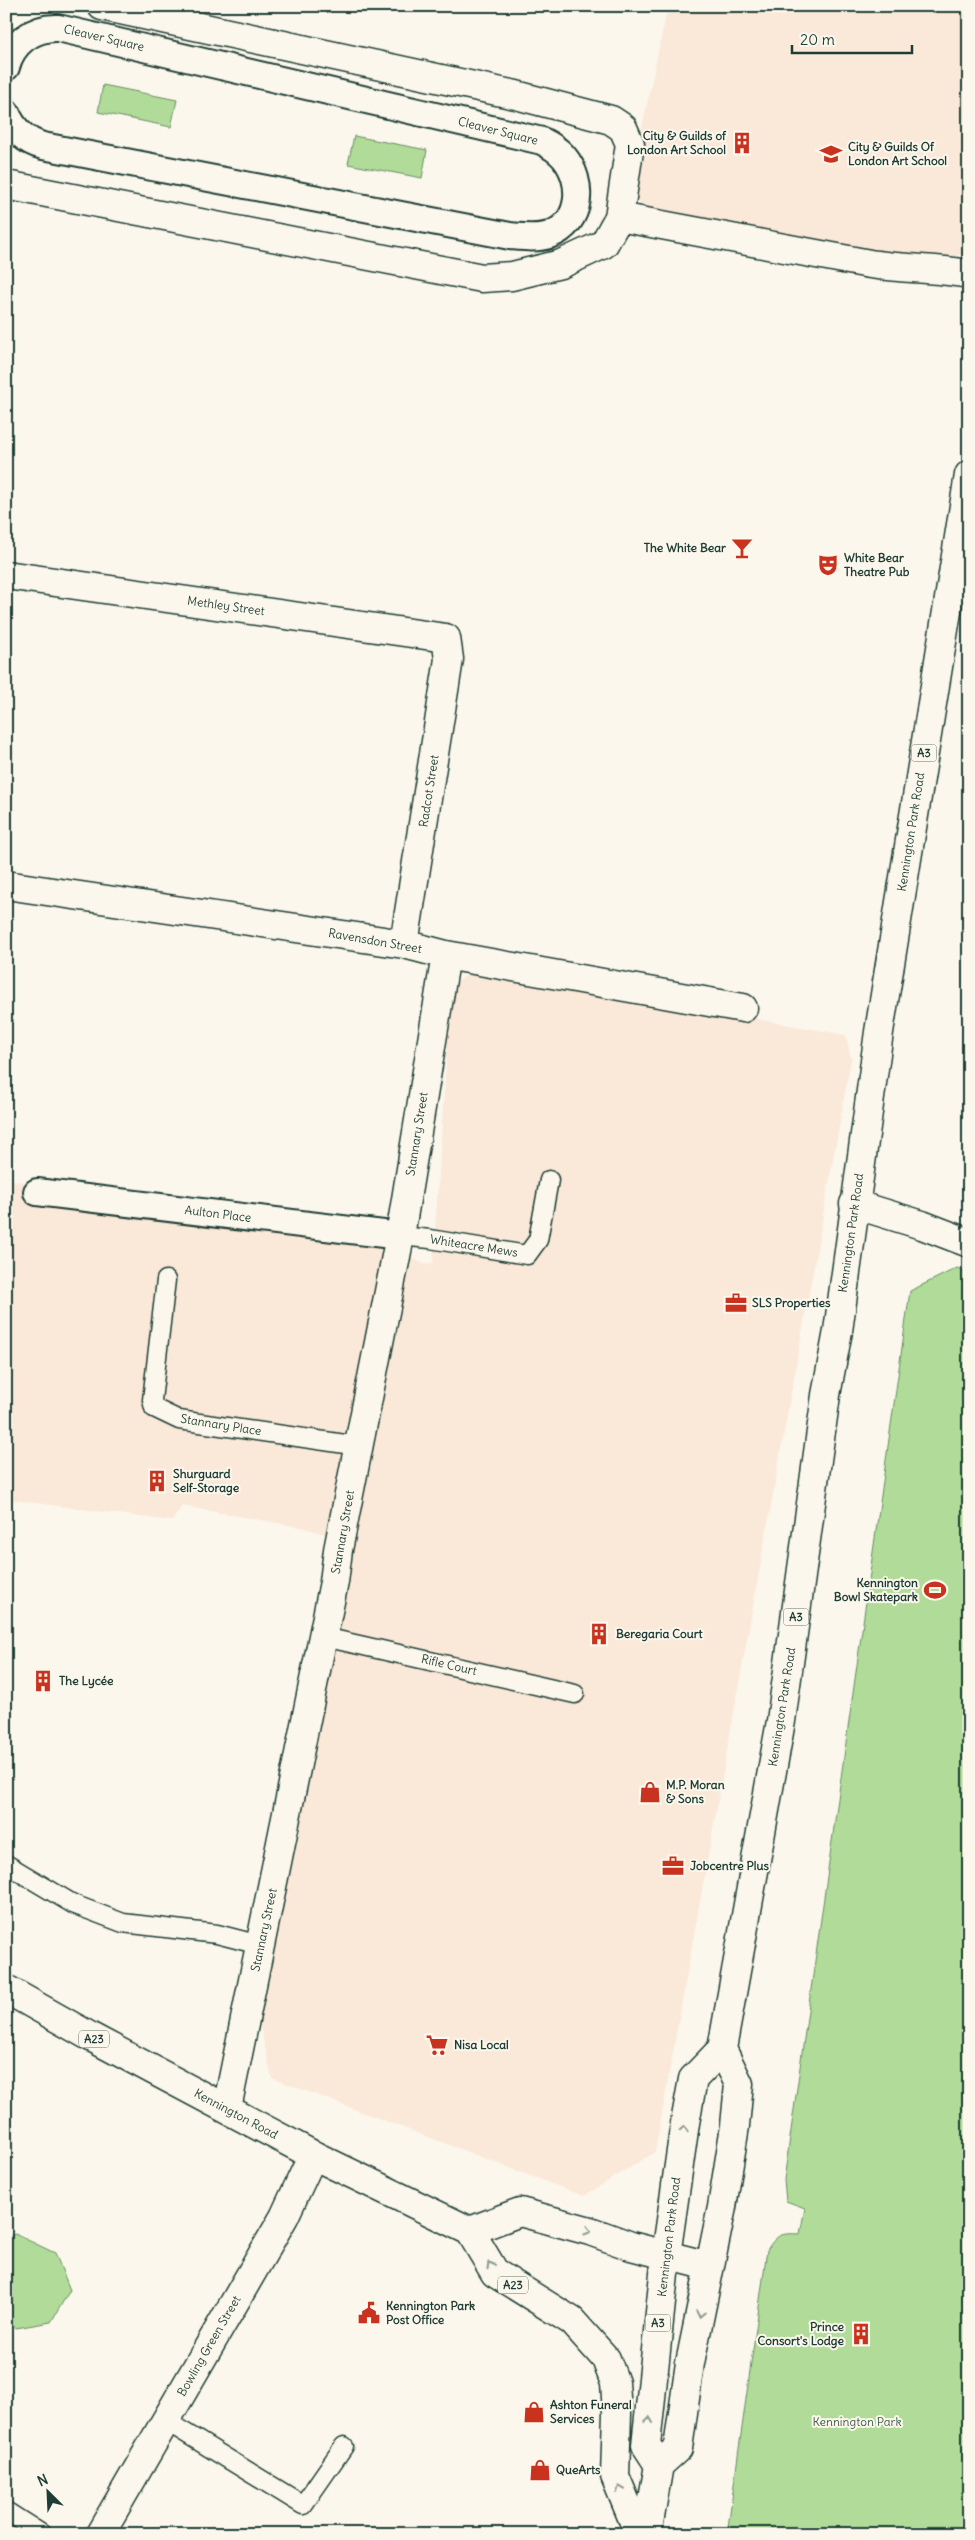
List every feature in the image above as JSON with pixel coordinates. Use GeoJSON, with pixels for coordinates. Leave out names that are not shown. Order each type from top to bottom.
{"type":"FeatureCollection","features":[{"type":"Feature","properties":{"kind":"main road"},"geometry":{"type":"LineString","coordinates":[[6,185],[482,278],[512,276],[570,260],[604,244],[619,217],[630,144],[623,128],[611,120],[516,96],[102,6]]}},
{"type":"Feature","properties":{"kind":"main road"},"geometry":{"type":"LineString","coordinates":[[619,217],[892,268],[908,266],[969,274]]}},
{"type":"Feature","properties":{"kind":"main road","name":"Kennington Park Road"},"geometry":{"type":"LineString","coordinates":[[659,2465],[646,2445],[677,2168],[693,2079],[722,2049],[782,1721],[826,1395],[838,1331],[879,1032],[969,475]]}},
{"type":"Feature","properties":{"kind":"main road","name":"Methley Street"},"geometry":{"type":"LineString","coordinates":[[6,575],[446,638]]}},
{"type":"Feature","properties":{"kind":"main road","name":"Radcot Street"},"geometry":{"type":"LineString","coordinates":[[404,944],[449,659],[446,638]]}},
{"type":"Feature","properties":{"kind":"main road","name":"Ravensdon Street"},"geometry":{"type":"LineString","coordinates":[[6,885],[404,944],[446,955],[743,1008]]}},
{"type":"Feature","properties":{"kind":"main road","name":"Stannary Street"},"geometry":{"type":"LineString","coordinates":[[227,2108],[324,1637],[400,1236],[446,955]]}},
{"type":"Feature","properties":{"kind":"main road"},"geometry":{"type":"LineString","coordinates":[[854,1204],[922,1225],[969,1243]]}},
{"type":"Feature","properties":{"kind":"main road","name":"Kennington Road"},"geometry":{"type":"LineString","coordinates":[[6,1989],[90,2037],[313,2155],[470,2231]]}},
{"type":"Feature","properties":{"kind":"main road"},"geometry":{"type":"LineString","coordinates":[[647,2534],[659,2465],[678,2448],[693,2348],[729,2166],[739,2084],[722,2049]]}},
{"type":"Feature","properties":{"kind":"main road","name":"Bowling Green Street"},"geometry":{"type":"LineString","coordinates":[[100,2534],[284,2216],[313,2155]]}},
{"type":"Feature","properties":{"kind":"main road"},"geometry":{"type":"LineString","coordinates":[[470,2231],[520,2212],[709,2266]]}},
{"type":"Feature","properties":{"kind":"main road","name":"A23"},"geometry":{"type":"LineString","coordinates":[[470,2231],[495,2274],[572,2321],[606,2359],[615,2382],[618,2413],[615,2476],[639,2534]]}},
{"type":"Feature","properties":{"kind":"street","name":"Cleaver Square"},"geometry":{"type":"LineString","coordinates":[[6,67],[8,58],[22,40],[39,30],[58,28],[542,141],[560,152],[569,163],[577,186],[576,206],[569,221],[554,232],[538,237],[510,236],[42,146],[25,139],[17,132],[6,112]]}},
{"type":"Feature","properties":{"kind":"street","name":"Aulton Place"},"geometry":{"type":"LineString","coordinates":[[36,1192],[400,1236]]}},
{"type":"Feature","properties":{"kind":"lane","name":"Whiteacre Mews"},"geometry":{"type":"LineString","coordinates":[[400,1236],[527,1255],[538,1240],[549,1180]]}},
{"type":"Feature","properties":{"kind":"lane","name":"Stannary Place"},"geometry":{"type":"LineString","coordinates":[[166,1280],[152,1400],[154,1408],[179,1420],[359,1446]]}},
{"type":"Feature","properties":{"kind":"lane","name":"Rifle Court"},"geometry":{"type":"LineString","coordinates":[[324,1637],[575,1694]]}},
{"type":"Feature","properties":{"kind":"lane"},"geometry":{"type":"LineString","coordinates":[[6,1864],[73,1904],[123,1923],[218,1934],[260,1945]]}},
{"type":"Feature","properties":{"kind":"lane"},"geometry":{"type":"LineString","coordinates":[[166,2421],[303,2505],[344,2446]]}},
{"type":"Feature","properties":{"kind":"lane"},"geometry":{"type":"LineString","coordinates":[[6,2511],[42,2534]]}},
{"type":"Feature","properties":{"kind":"shaded area"},"geometry":{"type":"Polygon","coordinates":[[[668,6],[969,6],[969,250],[945,261],[728,229],[642,207],[629,189],[668,6]]]}},
{"type":"Feature","properties":{"kind":"shaded area"},"geometry":{"type":"Polygon","coordinates":[[[475,969],[846,1035],[851,1059],[655,2152],[584,2196],[272,2078],[260,2025],[289,1858],[350,1541],[301,1527],[182,1506],[172,1521],[6,1499],[6,1179],[378,1241],[424,1264],[433,1263],[451,987],[475,969]]]}},
{"type":"Feature","properties":{"kind":"green space"},"geometry":{"type":"Polygon","coordinates":[[[103,85],[177,100],[171,127],[98,112],[103,85]]]}},
{"type":"Feature","properties":{"kind":"green space"},"geometry":{"type":"Polygon","coordinates":[[[354,136],[427,150],[422,178],[348,164],[354,136]]]}},
{"type":"Feature","properties":{"kind":"green space","name":"Kennington Park"},"geometry":{"type":"Polygon","coordinates":[[[957,1268],[969,1273],[969,2534],[727,2534],[767,2250],[777,2238],[784,2234],[800,2234],[805,2208],[786,2201],[784,2180],[910,1291],[957,1268]]]}},
{"type":"Feature","properties":{"kind":"green space"},"geometry":{"type":"Polygon","coordinates":[[[15,2234],[55,2253],[70,2290],[51,2322],[16,2328],[6,2323],[6,2237],[15,2234]]]}},
{"type":"Feature","properties":{"kind":"place","name":"City & Guilds of London Art School"},"geometry":{"type":"Point","coordinates":[742,143]}},
{"type":"Feature","properties":{"kind":"place","name":"City & Guilds Of London Art School"},"geometry":{"type":"Point","coordinates":[831,154]}},
{"type":"Feature","properties":{"kind":"place","name":"The White Bear"},"geometry":{"type":"Point","coordinates":[742,548]}},
{"type":"Feature","properties":{"kind":"place","name":"White Bear Theatre Pub"},"geometry":{"type":"Point","coordinates":[828,565]}},
{"type":"Feature","properties":{"kind":"place","name":"SLS Properties"},"geometry":{"type":"Point","coordinates":[736,1303]}},
{"type":"Feature","properties":{"kind":"place","name":"Shurguard Self-Storage"},"geometry":{"type":"Point","coordinates":[157,1481]}},
{"type":"Feature","properties":{"kind":"place","name":"Kennington Bowl Skatepark"},"geometry":{"type":"Point","coordinates":[935,1590]}},
{"type":"Feature","properties":{"kind":"place","name":"Beregaria Court"},"geometry":{"type":"Point","coordinates":[599,1634]}},
{"type":"Feature","properties":{"kind":"place","name":"The Lycée"},"geometry":{"type":"Point","coordinates":[43,1681]}},
{"type":"Feature","properties":{"kind":"place","name":"M.P. Moran & Sons"},"geometry":{"type":"Point","coordinates":[650,1792]}},
{"type":"Feature","properties":{"kind":"place","name":"Jobcentre Plus"},"geometry":{"type":"Point","coordinates":[673,1866]}},
{"type":"Feature","properties":{"kind":"place","name":"Nisa Local"},"geometry":{"type":"Point","coordinates":[437,2045]}},
{"type":"Feature","properties":{"kind":"place","name":"Kennington Park Post Office"},"geometry":{"type":"Point","coordinates":[369,2313]}},
{"type":"Feature","properties":{"kind":"place","name":"Prince Consort's Lodge"},"geometry":{"type":"Point","coordinates":[861,2334]}},
{"type":"Feature","properties":{"kind":"place","name":"Ashton Funeral Services"},"geometry":{"type":"Point","coordinates":[534,2412]}},
{"type":"Feature","properties":{"kind":"place","name":"QueArts"},"geometry":{"type":"Point","coordinates":[540,2470]}}]}
